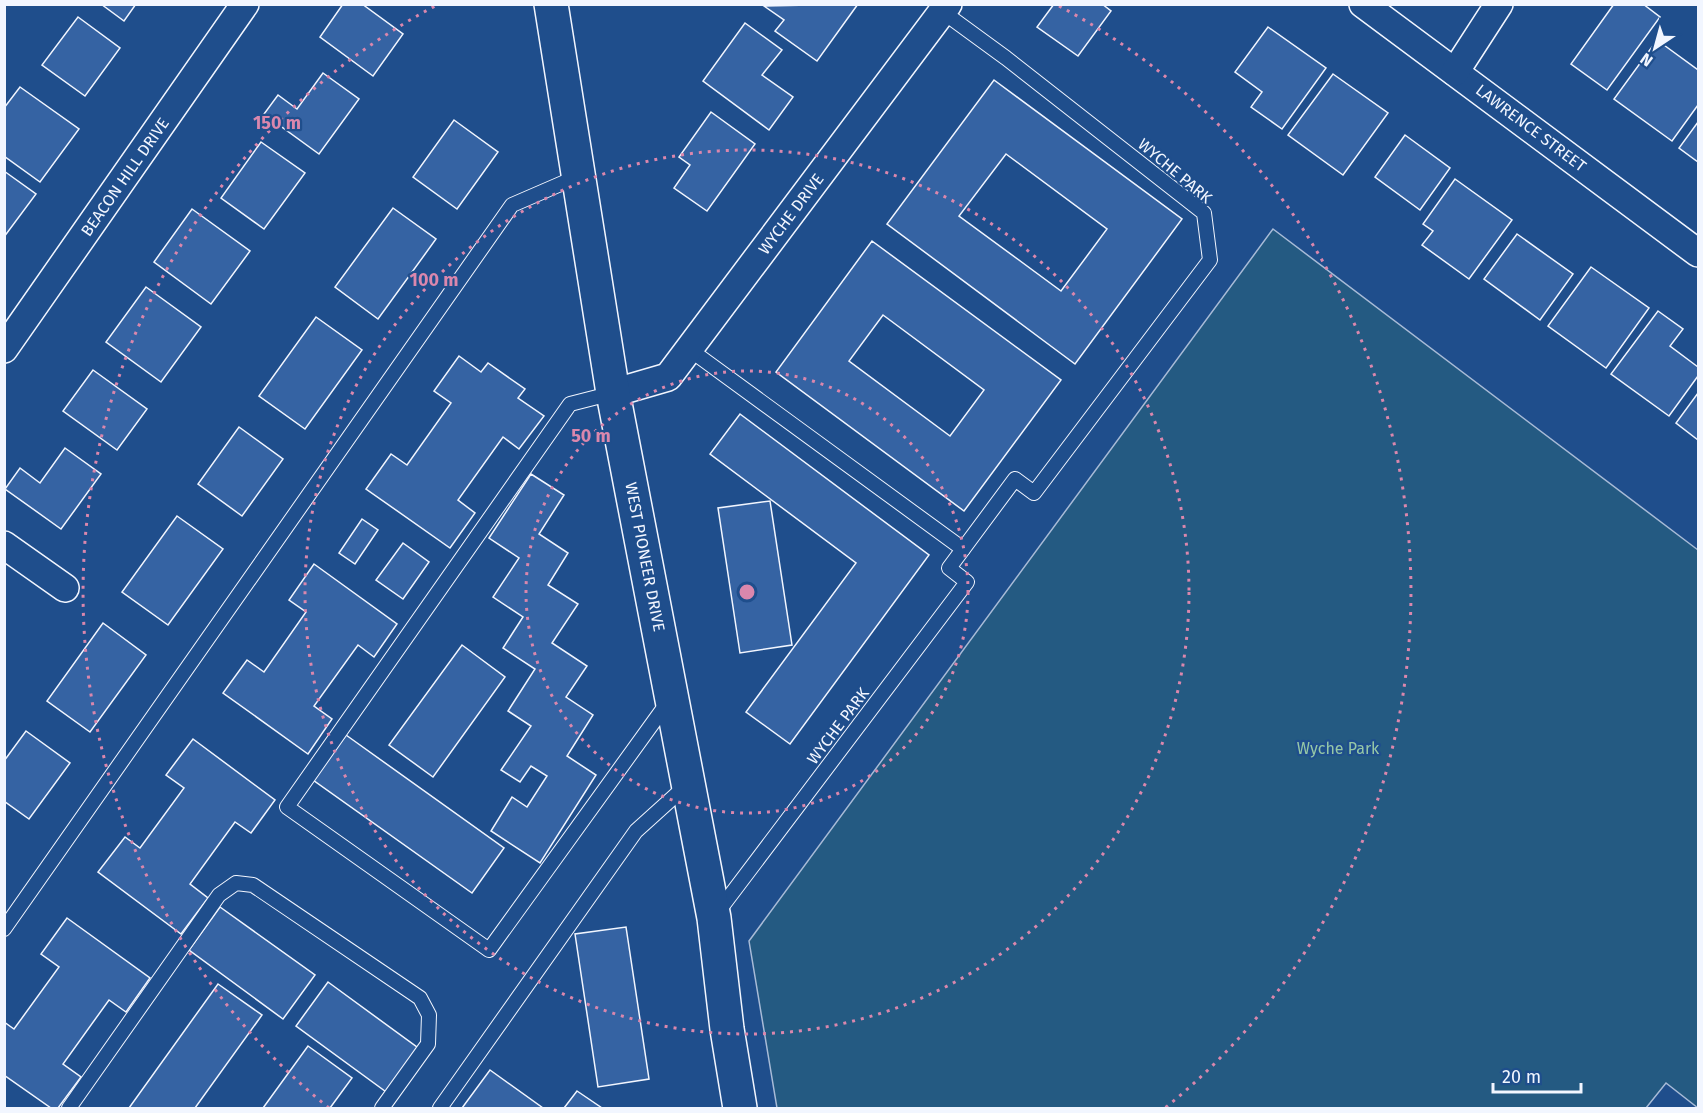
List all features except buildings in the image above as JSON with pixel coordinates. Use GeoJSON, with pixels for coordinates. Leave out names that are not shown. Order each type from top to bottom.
{"type":"FeatureCollection","features":[{"type":"Feature","properties":{"kind":"main road","name":"WEST PIONEER DRIVE"},"geometry":{"type":"LineString","coordinates":[[551,4],[613,393],[714,918],[727,1029],[740,1108]]}},
{"type":"Feature","properties":{"kind":"street","name":"BEACON HILL DRIVE"},"geometry":{"type":"LineString","coordinates":[[4,349],[245,4]]}},
{"type":"Feature","properties":{"kind":"street","name":"LAWRENCE STREET"},"geometry":{"type":"LineString","coordinates":[[1363,4],[1698,253]]}},
{"type":"Feature","properties":{"kind":"street"},"geometry":{"type":"LineString","coordinates":[[1455,72],[1499,4]]}},
{"type":"Feature","properties":{"kind":"street","name":"WYCHE DRIVE"},"geometry":{"type":"LineString","coordinates":[[613,393],[668,377],[946,8]]}},
{"type":"Feature","properties":{"kind":"street"},"geometry":{"type":"LineString","coordinates":[[4,546],[65,588]]}},
{"type":"Feature","properties":{"kind":"lane","name":"WYCHE PARK"},"geometry":{"type":"LineString","coordinates":[[714,918],[967,582],[949,568],[1015,479],[1034,493],[1210,260],[1204,213],[1006,58],[946,8]]}},
{"type":"Feature","properties":{"kind":"lane"},"geometry":{"type":"LineString","coordinates":[[4,929],[512,205],[579,176]]}},
{"type":"Feature","properties":{"kind":"lane"},"geometry":{"type":"LineString","coordinates":[[689,349],[963,549]]}},
{"type":"Feature","properties":{"kind":"lane"},"geometry":{"type":"LineString","coordinates":[[613,393],[570,404],[287,807],[489,950],[672,697]]}},
{"type":"Feature","properties":{"kind":"lane"},"geometry":{"type":"LineString","coordinates":[[440,1108],[636,831],[689,782]]}},
{"type":"Feature","properties":{"kind":"lane"},"geometry":{"type":"LineString","coordinates":[[69,1108],[219,895],[236,883],[253,885],[420,998],[429,1015],[428,1044],[382,1108]]}},
{"type":"Feature","properties":{"kind":"green space","name":"Wyche Park"},"geometry":{"type":"Polygon","coordinates":[[[1273,229],[1698,550],[1698,1108],[1666,1083],[1646,1108],[777,1108],[749,941],[1273,229]]]}}]}
